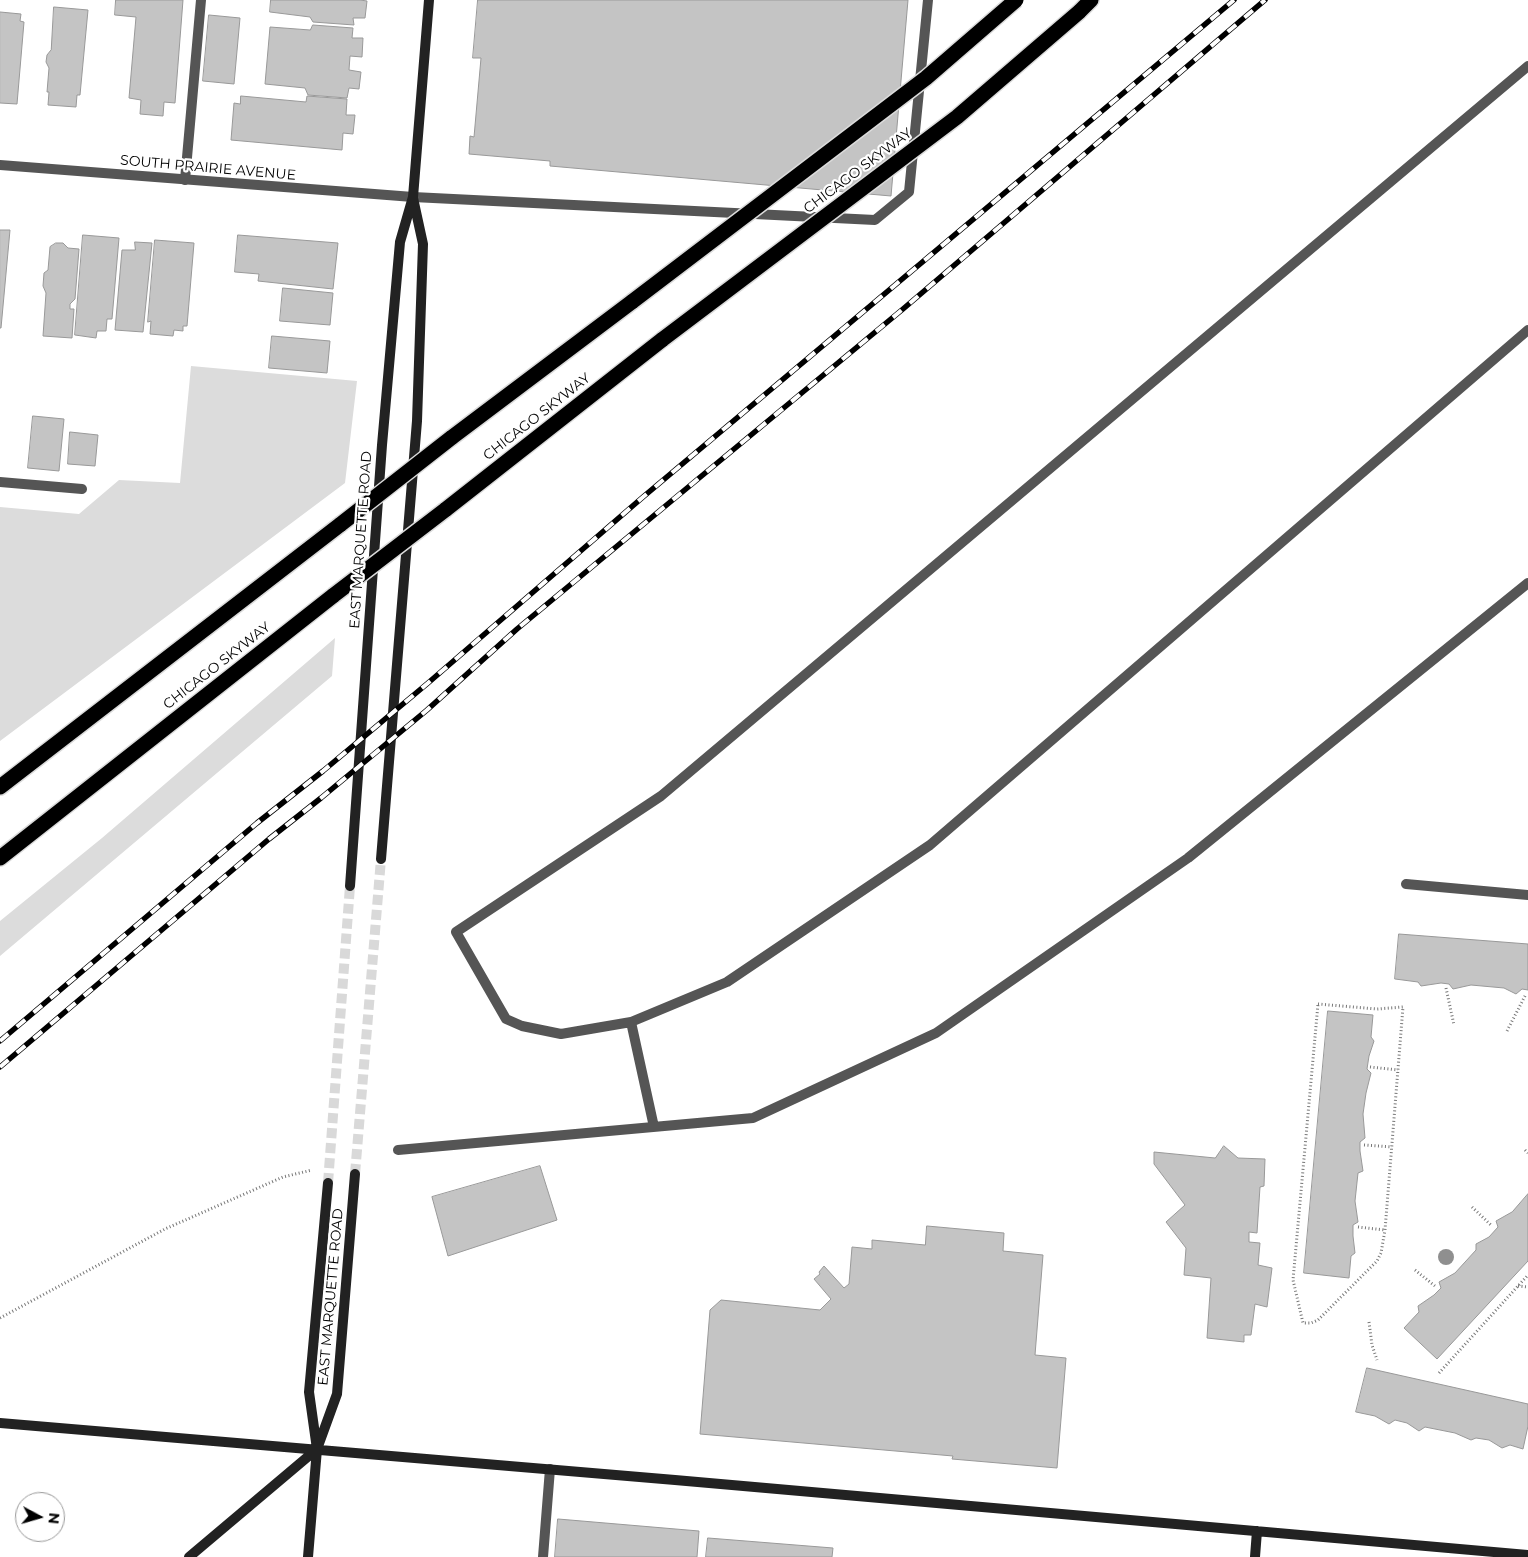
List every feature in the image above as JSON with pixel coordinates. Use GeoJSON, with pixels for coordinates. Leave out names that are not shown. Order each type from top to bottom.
{"type":"FeatureCollection","features":[{"type":"Feature","properties":{"kind":"highway"},"geometry":{"type":"LineString","coordinates":[[0,786],[451,438],[926,78],[1016,0]]}},
{"type":"Feature","properties":{"kind":"highway","name":"CHICAGO SKYWAY"},"geometry":{"type":"LineString","coordinates":[[0,858],[663,339],[957,117],[1080,12],[1091,0]]}},
{"type":"Feature","properties":{"kind":"street"},"geometry":{"type":"LineString","coordinates":[[185,180],[201,0]]}},
{"type":"Feature","properties":{"kind":"street","name":"EAST MARQUETTE ROAD"},"geometry":{"type":"LineString","coordinates":[[350,886],[382,445],[400,242],[413,197],[429,0]]}},
{"type":"Feature","properties":{"kind":"street","name":"SOUTH PRAIRIE AVENUE"},"geometry":{"type":"LineString","coordinates":[[0,165],[413,197],[875,220],[909,192],[928,0]]}},
{"type":"Feature","properties":{"kind":"street"},"geometry":{"type":"LineString","coordinates":[[1528,66],[661,796],[456,932],[506,1019],[522,1026],[561,1034],[631,1022],[727,982],[930,845],[1528,330]]}},
{"type":"Feature","properties":{"kind":"street","name":"EAST MARQUETTE ROAD"},"geometry":{"type":"LineString","coordinates":[[381,859],[417,421],[424,244],[413,197]]}},
{"type":"Feature","properties":{"kind":"street"},"geometry":{"type":"LineString","coordinates":[[0,482],[82,489]]}},
{"type":"Feature","properties":{"kind":"street"},"geometry":{"type":"LineString","coordinates":[[398,1150],[753,1118],[936,1033],[1188,858],[1528,583]]}},
{"type":"Feature","properties":{"kind":"street"},"geometry":{"type":"LineString","coordinates":[[1406,884],[1528,895]]}},
{"type":"Feature","properties":{"kind":"street"},"geometry":{"type":"LineString","coordinates":[[631,1022],[654,1127]]}},
{"type":"Feature","properties":{"kind":"street","name":"EAST MARQUETTE ROAD"},"geometry":{"type":"LineString","coordinates":[[317,1449],[337,1394],[355,1174]]}},
{"type":"Feature","properties":{"kind":"street","name":"EAST MARQUETTE ROAD"},"geometry":{"type":"LineString","coordinates":[[308,1557],[317,1449],[309,1392],[328,1183]]}},
{"type":"Feature","properties":{"kind":"street"},"geometry":{"type":"LineString","coordinates":[[0,1422],[1528,1556]]}},
{"type":"Feature","properties":{"kind":"street"},"geometry":{"type":"LineString","coordinates":[[189,1557],[317,1449]]}},
{"type":"Feature","properties":{"kind":"street"},"geometry":{"type":"LineString","coordinates":[[543,1557],[550,1469]]}},
{"type":"Feature","properties":{"kind":"street"},"geometry":{"type":"LineString","coordinates":[[1255,1557],[1257,1531]]}},
{"type":"Feature","properties":{"kind":"path"},"geometry":{"type":"LineString","coordinates":[[1446,988],[1454,1025]]}},
{"type":"Feature","properties":{"kind":"path"},"geometry":{"type":"LineString","coordinates":[[1507,1031],[1526,994]]}},
{"type":"Feature","properties":{"kind":"path"},"geometry":{"type":"LineString","coordinates":[[1318,1004],[1377,1009],[1403,1007],[1392,1147],[1385,1230],[1381,1252],[1377,1261],[1318,1320],[1311,1323],[1303,1323],[1293,1280],[1318,1004]]}},
{"type":"Feature","properties":{"kind":"path"},"geometry":{"type":"LineString","coordinates":[[1370,1067],[1398,1070]]}},
{"type":"Feature","properties":{"kind":"path"},"geometry":{"type":"LineString","coordinates":[[1364,1145],[1392,1147]]}},
{"type":"Feature","properties":{"kind":"path"},"geometry":{"type":"LineString","coordinates":[[0,1318],[165,1229],[283,1177],[322,1168]]}},
{"type":"Feature","properties":{"kind":"path"},"geometry":{"type":"LineString","coordinates":[[1472,1207],[1492,1226]]}},
{"type":"Feature","properties":{"kind":"path"},"geometry":{"type":"LineString","coordinates":[[1358,1228],[1385,1230]]}},
{"type":"Feature","properties":{"kind":"path"},"geometry":{"type":"LineString","coordinates":[[1415,1270],[1435,1286]]}},
{"type":"Feature","properties":{"kind":"path"},"geometry":{"type":"LineString","coordinates":[[1438,1373],[1528,1275]]}},
{"type":"Feature","properties":{"kind":"path"},"geometry":{"type":"LineString","coordinates":[[1518,1286],[1528,1287]]}},
{"type":"Feature","properties":{"kind":"path"},"geometry":{"type":"LineString","coordinates":[[1369,1322],[1372,1345],[1377,1360]]}},
{"type":"Feature","properties":{"kind":"shaded area"},"geometry":{"type":"Polygon","coordinates":[[[191,366],[357,381],[345,483],[0,741],[0,507],[79,514],[119,480],[180,483],[191,366]]]}},
{"type":"Feature","properties":{"kind":"shaded area"},"geometry":{"type":"Polygon","coordinates":[[[335,638],[332,676],[0,956],[0,921],[102,838],[335,638]]]}},
{"type":"Feature","properties":{"kind":"building"},"geometry":{"type":"Polygon","coordinates":[[[116,0],[183,0],[175,103],[164,102],[163,116],[140,114],[141,100],[129,98],[136,17],[115,15],[116,0]]]}},
{"type":"Feature","properties":{"kind":"building"},"geometry":{"type":"Polygon","coordinates":[[[271,0],[367,1],[365,18],[353,18],[354,25],[313,22],[310,17],[270,12],[271,0]]]}},
{"type":"Feature","properties":{"kind":"building"},"geometry":{"type":"Polygon","coordinates":[[[478,0],[908,0],[891,196],[550,166],[550,161],[469,154],[470,136],[474,137],[481,58],[473,58],[478,0]]]}},
{"type":"Feature","properties":{"kind":"building"},"geometry":{"type":"Polygon","coordinates":[[[54,7],[88,10],[80,95],[77,95],[76,107],[48,105],[49,68],[46,62],[47,55],[51,50],[54,7]]]}},
{"type":"Feature","properties":{"kind":"building"},"geometry":{"type":"Polygon","coordinates":[[[0,12],[21,14],[20,21],[24,22],[17,104],[0,103],[0,12]]]}},
{"type":"Feature","properties":{"kind":"building"},"geometry":{"type":"Polygon","coordinates":[[[209,15],[240,18],[234,84],[203,81],[209,15]]]}},
{"type":"Feature","properties":{"kind":"building"},"geometry":{"type":"Polygon","coordinates":[[[313,25],[353,28],[352,38],[363,38],[362,57],[350,56],[349,70],[361,72],[359,89],[349,88],[347,98],[308,95],[305,88],[265,84],[270,27],[310,30],[313,25]]]}},
{"type":"Feature","properties":{"kind":"building"},"geometry":{"type":"Polygon","coordinates":[[[241,96],[306,102],[307,96],[347,99],[346,115],[355,115],[353,134],[343,133],[342,150],[231,140],[234,103],[240,104],[241,96]]]}},
{"type":"Feature","properties":{"kind":"building"},"geometry":{"type":"Polygon","coordinates":[[[0,230],[10,230],[1,328],[0,328],[0,230]]]}},
{"type":"Feature","properties":{"kind":"building"},"geometry":{"type":"Polygon","coordinates":[[[83,235],[119,238],[112,319],[107,319],[106,331],[97,331],[96,338],[75,335],[83,235]]]}},
{"type":"Feature","properties":{"kind":"building"},"geometry":{"type":"Polygon","coordinates":[[[238,235],[338,243],[333,289],[258,281],[259,274],[235,272],[238,235]]]}},
{"type":"Feature","properties":{"kind":"building"},"geometry":{"type":"Polygon","coordinates":[[[155,240],[194,243],[187,326],[183,326],[183,331],[174,330],[173,336],[150,334],[151,321],[148,322],[155,240]]]}},
{"type":"Feature","properties":{"kind":"building"},"geometry":{"type":"Polygon","coordinates":[[[135,242],[152,243],[143,332],[115,330],[122,250],[135,250],[135,242]]]}},
{"type":"Feature","properties":{"kind":"building"},"geometry":{"type":"Polygon","coordinates":[[[56,243],[63,243],[68,248],[79,249],[75,299],[70,304],[70,309],[74,309],[72,338],[43,336],[46,293],[43,286],[44,273],[48,270],[50,247],[56,243]]]}},
{"type":"Feature","properties":{"kind":"building"},"geometry":{"type":"Polygon","coordinates":[[[283,288],[333,293],[330,325],[280,321],[283,288]]]}},
{"type":"Feature","properties":{"kind":"building"},"geometry":{"type":"Polygon","coordinates":[[[272,336],[330,341],[327,373],[269,368],[272,336]]]}},
{"type":"Feature","properties":{"kind":"building"},"geometry":{"type":"Polygon","coordinates":[[[33,416],[64,419],[59,471],[28,468],[33,416]]]}},
{"type":"Feature","properties":{"kind":"building"},"geometry":{"type":"Polygon","coordinates":[[[70,432],[98,435],[95,466],[68,464],[70,432]]]}},
{"type":"Feature","properties":{"kind":"building"},"geometry":{"type":"Polygon","coordinates":[[[1399,934],[1528,944],[1528,990],[1522,989],[1516,994],[1504,988],[1471,985],[1453,989],[1449,984],[1441,983],[1421,986],[1418,982],[1395,979],[1399,934]]]}},
{"type":"Feature","properties":{"kind":"building"},"geometry":{"type":"Polygon","coordinates":[[[1328,1011],[1373,1015],[1371,1037],[1374,1041],[1367,1069],[1371,1073],[1363,1114],[1365,1138],[1360,1142],[1363,1171],[1358,1173],[1355,1201],[1358,1222],[1353,1225],[1355,1253],[1351,1256],[1349,1278],[1304,1273],[1328,1011]]]}},
{"type":"Feature","properties":{"kind":"building"},"geometry":{"type":"Polygon","coordinates":[[[1224,1146],[1238,1158],[1265,1159],[1264,1186],[1260,1187],[1257,1233],[1249,1232],[1249,1242],[1260,1243],[1258,1265],[1272,1268],[1267,1307],[1255,1304],[1251,1335],[1244,1335],[1244,1342],[1207,1338],[1211,1278],[1184,1275],[1186,1248],[1166,1222],[1185,1205],[1154,1164],[1154,1152],[1215,1158],[1224,1146]]]}},
{"type":"Feature","properties":{"kind":"building"},"geometry":{"type":"Polygon","coordinates":[[[540,1166],[557,1220],[448,1256],[432,1197],[540,1166]]]}},
{"type":"Feature","properties":{"kind":"building"},"geometry":{"type":"Polygon","coordinates":[[[1528,1194],[1528,1261],[1437,1359],[1404,1328],[1419,1312],[1418,1306],[1441,1288],[1439,1282],[1455,1273],[1476,1250],[1476,1244],[1489,1237],[1498,1227],[1496,1221],[1512,1212],[1528,1194]]]}},
{"type":"Feature","properties":{"kind":"building"},"geometry":{"type":"Polygon","coordinates":[[[927,1226],[1004,1233],[1003,1251],[1043,1255],[1035,1355],[1066,1358],[1057,1468],[952,1459],[953,1456],[700,1434],[710,1310],[721,1300],[820,1310],[831,1299],[814,1279],[820,1274],[819,1272],[824,1266],[844,1288],[849,1284],[852,1247],[872,1249],[872,1240],[925,1245],[927,1226]]]}},
{"type":"Feature","properties":{"kind":"building"},"geometry":{"type":"Polygon","coordinates":[[[1367,1368],[1528,1404],[1528,1426],[1523,1449],[1510,1445],[1502,1448],[1489,1440],[1476,1438],[1471,1440],[1455,1433],[1425,1427],[1419,1431],[1407,1423],[1395,1420],[1389,1424],[1375,1416],[1356,1412],[1367,1368]]]}},
{"type":"Feature","properties":{"kind":"building"},"geometry":{"type":"Polygon","coordinates":[[[558,1519],[699,1531],[697,1557],[555,1557],[558,1519]]]}},
{"type":"Feature","properties":{"kind":"building"},"geometry":{"type":"Polygon","coordinates":[[[708,1538],[833,1548],[832,1557],[706,1557],[708,1538]]]}},
{"type":"Feature","properties":{"kind":"tunnel"},"geometry":{"type":"LineString","coordinates":[[355,1174],[381,859]]}},
{"type":"Feature","properties":{"kind":"tunnel"},"geometry":{"type":"LineString","coordinates":[[328,1183],[350,886]]}},
{"type":"Feature","properties":{"kind":"railway"},"geometry":{"type":"LineString","coordinates":[[0,1041],[257,823],[323,771],[428,683],[643,497],[1234,0]]}},
{"type":"Feature","properties":{"kind":"railway"},"geometry":{"type":"LineString","coordinates":[[0,1067],[269,839],[427,710],[517,629],[903,309],[1265,0]]}}]}
